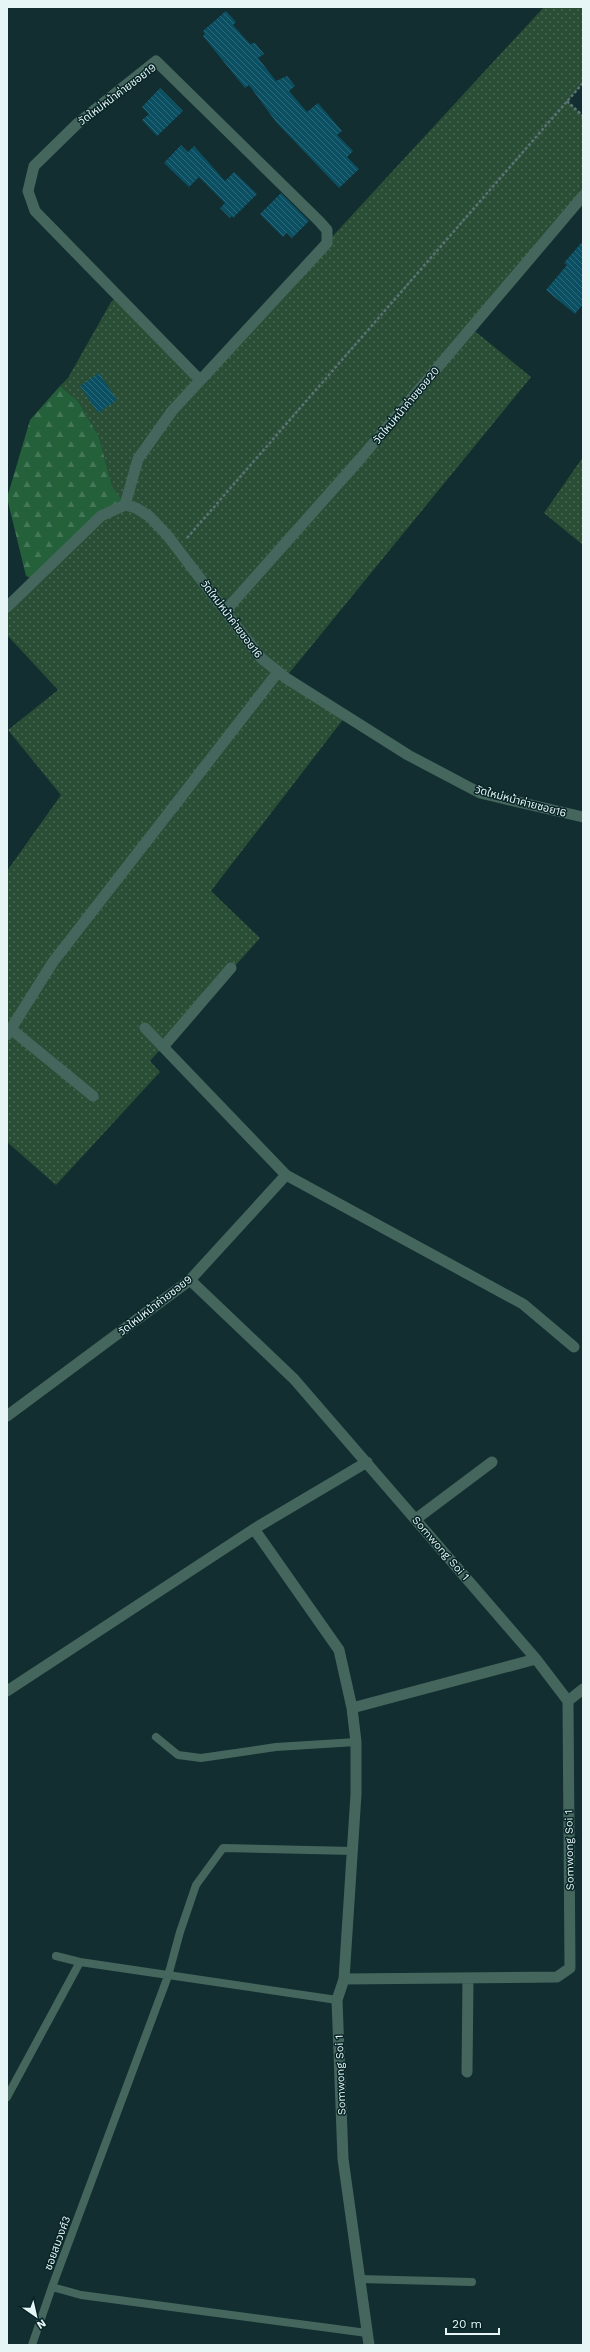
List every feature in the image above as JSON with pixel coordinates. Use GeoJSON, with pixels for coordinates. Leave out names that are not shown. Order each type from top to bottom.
{"type":"FeatureCollection","features":[{"type":"Feature","properties":{"kind":"street","name":"วัดใหม่หน้าค่ายซอย19"},"geometry":{"type":"LineString","coordinates":[[125,505],[138,459],[172,411],[327,243],[327,230],[156,61],[78,123],[34,166],[28,192],[35,211],[200,380]]}},
{"type":"Feature","properties":{"kind":"street","name":"วัดใหม่หน้าค่ายซอย20"},"geometry":{"type":"LineString","coordinates":[[226,610],[360,459],[583,196]]}},
{"type":"Feature","properties":{"kind":"street","name":"วัดใหม่หน้าค่ายซอย16"},"geometry":{"type":"LineString","coordinates":[[125,505],[136,508],[149,516],[178,548],[261,658],[278,672],[345,717],[395,748],[480,793],[583,817]]}},
{"type":"Feature","properties":{"kind":"street"},"geometry":{"type":"LineString","coordinates":[[7,607],[101,516],[125,505]]}},
{"type":"Feature","properties":{"kind":"street"},"geometry":{"type":"LineString","coordinates":[[93,1096],[9,1032],[58,956],[278,672]]}},
{"type":"Feature","properties":{"kind":"street"},"geometry":{"type":"LineString","coordinates":[[163,1047],[231,968]]}},
{"type":"Feature","properties":{"kind":"street"},"geometry":{"type":"LineString","coordinates":[[145,1028],[286,1174],[523,1304],[574,1347]]}},
{"type":"Feature","properties":{"kind":"street","name":"วัดใหม่หน้าค่ายซอย9"},"geometry":{"type":"LineString","coordinates":[[7,1416],[190,1280],[286,1174]]}},
{"type":"Feature","properties":{"kind":"street","name":"Somwong Soi 1"},"geometry":{"type":"LineString","coordinates":[[190,1280],[294,1379],[536,1659],[568,1701],[570,1968],[557,1977],[344,1979],[337,2000],[344,2159],[369,2345]]}},
{"type":"Feature","properties":{"kind":"street"},"geometry":{"type":"LineString","coordinates":[[7,1691],[254,1529],[366,1462]]}},
{"type":"Feature","properties":{"kind":"street"},"geometry":{"type":"LineString","coordinates":[[416,1519],[492,1462]]}},
{"type":"Feature","properties":{"kind":"street"},"geometry":{"type":"LineString","coordinates":[[254,1529],[339,1650],[352,1708],[356,1742],[356,1794],[344,1979]]}},
{"type":"Feature","properties":{"kind":"street"},"geometry":{"type":"LineString","coordinates":[[352,1708],[536,1659]]}},
{"type":"Feature","properties":{"kind":"street"},"geometry":{"type":"LineString","coordinates":[[568,1701],[583,1689]]}},
{"type":"Feature","properties":{"kind":"street"},"geometry":{"type":"LineString","coordinates":[[467,2072],[468,1978]]}},
{"type":"Feature","properties":{"kind":"lane"},"geometry":{"type":"LineString","coordinates":[[156,1738],[178,1755],[201,1758],[276,1748],[356,1742]]}},
{"type":"Feature","properties":{"kind":"lane","name":"ซอยสมวงศ์3"},"geometry":{"type":"LineString","coordinates":[[352,1851],[223,1848],[196,1885],[180,1932],[168,1976],[52,2287],[81,2295],[367,2333]]}},
{"type":"Feature","properties":{"kind":"lane"},"geometry":{"type":"LineString","coordinates":[[56,1956],[80,1962],[168,1976],[337,2000]]}},
{"type":"Feature","properties":{"kind":"lane"},"geometry":{"type":"LineString","coordinates":[[7,2097],[80,1962]]}},
{"type":"Feature","properties":{"kind":"lane"},"geometry":{"type":"LineString","coordinates":[[360,2279],[472,2282]]}},
{"type":"Feature","properties":{"kind":"lane"},"geometry":{"type":"LineString","coordinates":[[32,2345],[52,2287]]}},
{"type":"Feature","properties":{"kind":"path"},"geometry":{"type":"LineString","coordinates":[[178,548],[583,82]]}},
{"type":"Feature","properties":{"kind":"path"},"geometry":{"type":"LineString","coordinates":[[567,101],[583,116]]}},
{"type":"Feature","properties":{"kind":"green space"},"geometry":{"type":"Polygon","coordinates":[[[544,7],[583,7],[583,83],[567,101],[583,116],[583,196],[471,328],[531,377],[286,677],[345,717],[211,891],[260,938],[150,1061],[160,1072],[56,1185],[7,1142],[7,871],[61,795],[8,730],[58,690],[7,635],[7,607],[101,516],[124,505],[112,486],[99,437],[78,401],[60,386],[68,378],[111,302],[118,296],[200,380],[544,7]]]}},
{"type":"Feature","properties":{"kind":"green space"},"geometry":{"type":"Polygon","coordinates":[[[60,386],[78,401],[99,437],[112,486],[125,505],[101,516],[36,580],[26,576],[7,498],[30,420],[60,386]]]}},
{"type":"Feature","properties":{"kind":"green space"},"geometry":{"type":"Polygon","coordinates":[[[583,457],[583,545],[544,513],[583,457]]]}},
{"type":"Feature","properties":{"kind":"building"},"geometry":{"type":"Polygon","coordinates":[[[226,11],[236,22],[233,25],[250,44],[255,43],[264,54],[258,58],[276,81],[287,76],[295,86],[289,91],[307,112],[318,103],[342,131],[337,135],[353,151],[347,157],[359,169],[339,188],[276,122],[249,85],[245,88],[203,36],[205,34],[203,31],[226,11]]]}},
{"type":"Feature","properties":{"kind":"building"},"geometry":{"type":"Polygon","coordinates":[[[160,88],[183,111],[157,136],[142,120],[149,114],[142,107],[160,88]]]}},
{"type":"Feature","properties":{"kind":"building"},"geometry":{"type":"Polygon","coordinates":[[[181,145],[188,152],[194,146],[225,181],[234,172],[257,194],[233,218],[232,216],[230,218],[220,208],[225,203],[199,177],[189,187],[164,163],[181,145]]]}},
{"type":"Feature","properties":{"kind":"building"},"geometry":{"type":"Polygon","coordinates":[[[281,193],[309,221],[292,238],[287,233],[283,237],[260,214],[281,193]]]}},
{"type":"Feature","properties":{"kind":"building"},"geometry":{"type":"Polygon","coordinates":[[[583,241],[583,304],[575,314],[546,290],[567,265],[564,263],[583,241]]]}},
{"type":"Feature","properties":{"kind":"building"},"geometry":{"type":"Polygon","coordinates":[[[99,373],[117,400],[98,413],[80,386],[99,373]]]}}]}
